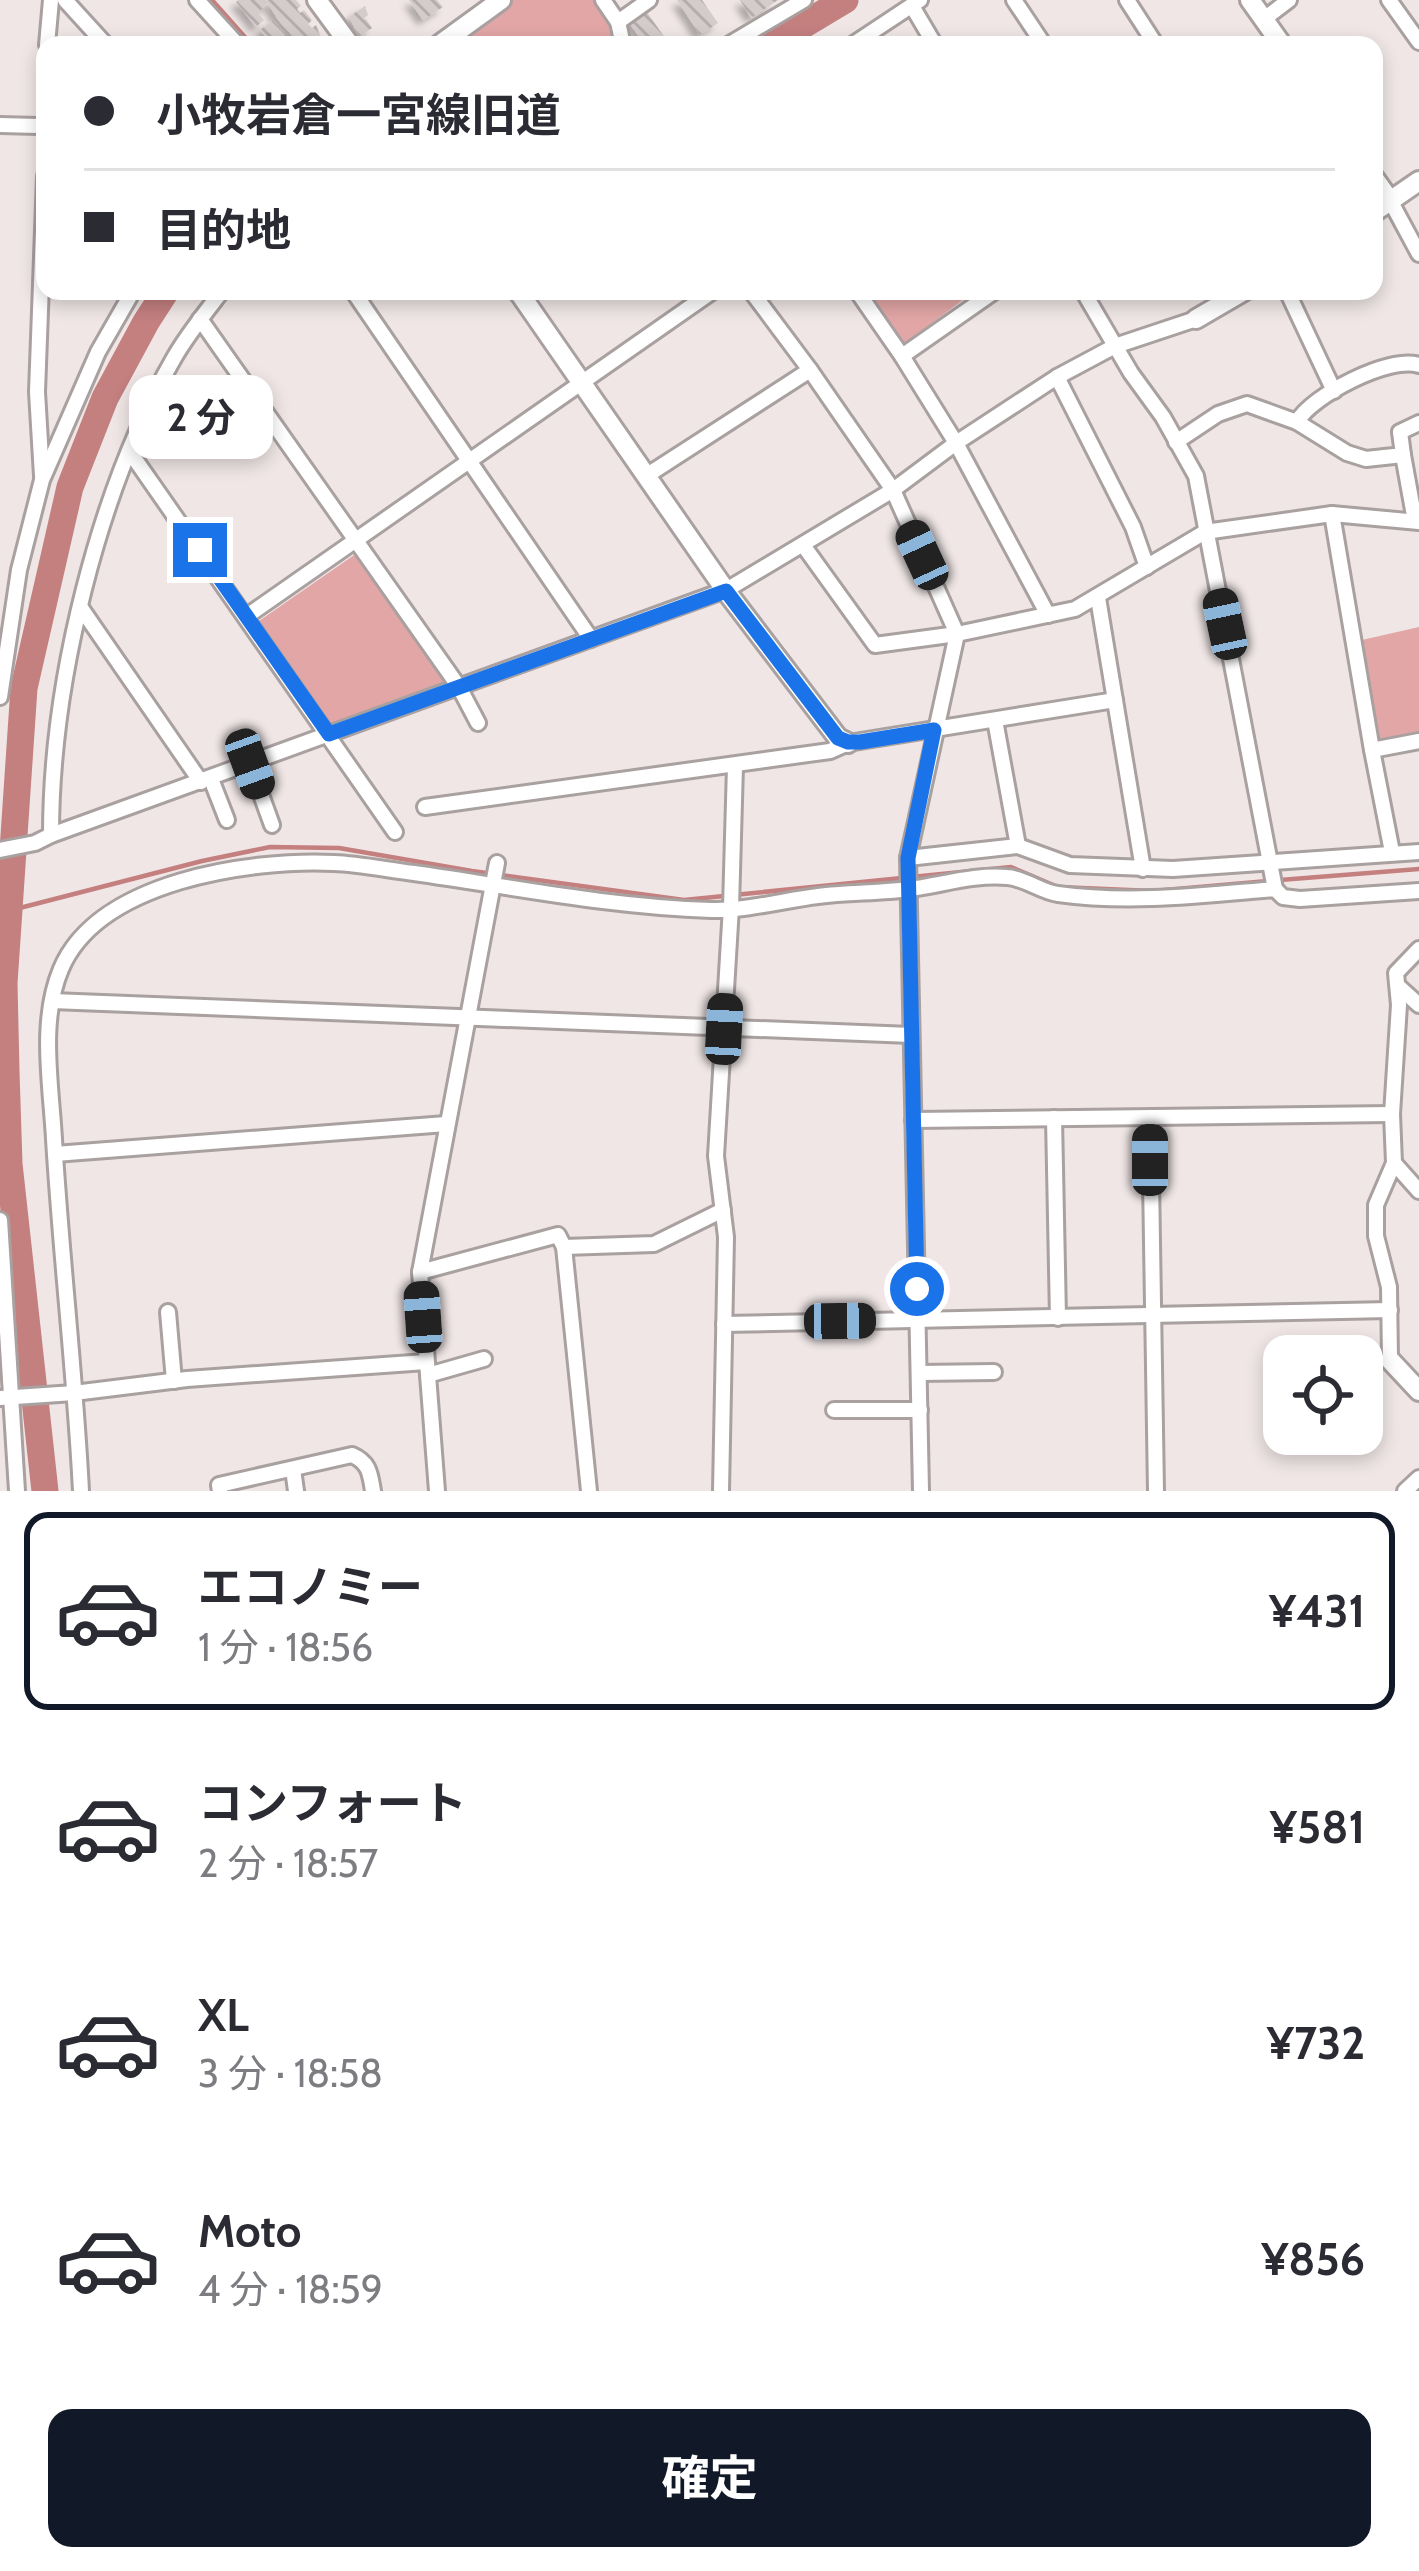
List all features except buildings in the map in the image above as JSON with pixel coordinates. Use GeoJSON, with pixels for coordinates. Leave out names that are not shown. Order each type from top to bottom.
{"type":"FeatureCollection","features":[{"type":"Feature","properties":{"kind":"street"},"geometry":{"type":"LineString","coordinates":[[48,36],[51,0]]}},
{"type":"Feature","properties":{"kind":"street"},"geometry":{"type":"LineString","coordinates":[[65,0],[98,36]]}},
{"type":"Feature","properties":{"kind":"street"},"geometry":{"type":"LineString","coordinates":[[197,0],[230,36]]}},
{"type":"Feature","properties":{"kind":"street"},"geometry":{"type":"LineString","coordinates":[[316,0],[343,36]]}},
{"type":"Feature","properties":{"kind":"street"},"geometry":{"type":"LineString","coordinates":[[452,36],[502,0]]}},
{"type":"Feature","properties":{"kind":"street"},"geometry":{"type":"LineString","coordinates":[[614,8],[649,0]]}},
{"type":"Feature","properties":{"kind":"street"},"geometry":{"type":"LineString","coordinates":[[743,36],[804,0]]}},
{"type":"Feature","properties":{"kind":"street"},"geometry":{"type":"LineString","coordinates":[[1014,0],[1037,36]]}},
{"type":"Feature","properties":{"kind":"street"},"geometry":{"type":"LineString","coordinates":[[1127,0],[1150,36]]}},
{"type":"Feature","properties":{"kind":"street"},"geometry":{"type":"LineString","coordinates":[[1250,0],[1276,36]]}},
{"type":"Feature","properties":{"kind":"street"},"geometry":{"type":"LineString","coordinates":[[1264,19],[1289,0]]}},
{"type":"Feature","properties":{"kind":"street"},"geometry":{"type":"LineString","coordinates":[[1389,0],[1419,43]]}},
{"type":"Feature","properties":{"kind":"street"},"geometry":{"type":"LineString","coordinates":[[866,36],[916,3],[931,36]]}},
{"type":"Feature","properties":{"kind":"street"},"geometry":{"type":"LineString","coordinates":[[0,125],[36,126]]}},
{"type":"Feature","properties":{"kind":"street"},"geometry":{"type":"LineString","coordinates":[[1419,181],[1383,207],[1419,254]]}},
{"type":"Feature","properties":{"kind":"street"},"geometry":{"type":"LineString","coordinates":[[40,300],[37,392],[42,480]]}},
{"type":"Feature","properties":{"kind":"street"},"geometry":{"type":"LineString","coordinates":[[0,697],[19,569],[42,480],[98,352],[128,300]]}},
{"type":"Feature","properties":{"kind":"street"},"geometry":{"type":"LineString","coordinates":[[51,835],[59,724],[81,608],[110,504],[175,356],[215,300]]}},
{"type":"Feature","properties":{"kind":"street"},"geometry":{"type":"LineString","coordinates":[[359,300],[591,639]]}},
{"type":"Feature","properties":{"kind":"street"},"geometry":{"type":"LineString","coordinates":[[524,300],[726,591],[838,738],[848,742]]}},
{"type":"Feature","properties":{"kind":"street"},"geometry":{"type":"LineString","coordinates":[[247,616],[700,300]]}},
{"type":"Feature","properties":{"kind":"street"},"geometry":{"type":"LineString","coordinates":[[758,300],[892,490],[957,634],[908,862],[921,1491]]}},
{"type":"Feature","properties":{"kind":"street"},"geometry":{"type":"LineString","coordinates":[[862,300],[956,443],[1048,615]]}},
{"type":"Feature","properties":{"kind":"street"},"geometry":{"type":"LineString","coordinates":[[902,356],[976,300]]}},
{"type":"Feature","properties":{"kind":"street"},"geometry":{"type":"LineString","coordinates":[[1088,300],[1196,476],[1275,888],[1283,897],[1300,898],[1419,891]]}},
{"type":"Feature","properties":{"kind":"street"},"geometry":{"type":"LineString","coordinates":[[0,850],[35,843],[726,591],[892,490],[1057,377],[1115,346],[1196,319],[1229,300]]}},
{"type":"Feature","properties":{"kind":"street"},"geometry":{"type":"LineString","coordinates":[[1291,300],[1334,392]]}},
{"type":"Feature","properties":{"kind":"street"},"geometry":{"type":"LineString","coordinates":[[200,319],[459,687],[478,723]]}},
{"type":"Feature","properties":{"kind":"street"},"geometry":{"type":"LineString","coordinates":[[1297,422],[1300,414],[1369,372],[1389,364],[1419,365]]}},
{"type":"Feature","properties":{"kind":"street"},"geometry":{"type":"LineString","coordinates":[[646,476],[810,370]]}},
{"type":"Feature","properties":{"kind":"street"},"geometry":{"type":"LineString","coordinates":[[1057,377],[1133,527],[1147,567]]}},
{"type":"Feature","properties":{"kind":"street"},"geometry":{"type":"LineString","coordinates":[[1177,442],[1219,414],[1247,404],[1297,422],[1347,453],[1366,459],[1402,455]]}},
{"type":"Feature","properties":{"kind":"street"},"geometry":{"type":"LineString","coordinates":[[803,545],[875,645],[957,634],[1075,609],[1205,532],[1332,514],[1417,521],[1400,432],[1419,423]]}},
{"type":"Feature","properties":{"kind":"street"},"geometry":{"type":"LineString","coordinates":[[130,452],[395,832]]}},
{"type":"Feature","properties":{"kind":"street"},"geometry":{"type":"LineString","coordinates":[[1332,514],[1392,852]]}},
{"type":"Feature","properties":{"kind":"street"},"geometry":{"type":"LineString","coordinates":[[0,571],[19,569]]}},
{"type":"Feature","properties":{"kind":"street"},"geometry":{"type":"LineString","coordinates":[[1099,598],[1142,868]]}},
{"type":"Feature","properties":{"kind":"street"},"geometry":{"type":"LineString","coordinates":[[81,608],[206,780],[227,820]]}},
{"type":"Feature","properties":{"kind":"street"},"geometry":{"type":"LineString","coordinates":[[425,807],[830,752],[848,742],[1115,700]]}},
{"type":"Feature","properties":{"kind":"street"},"geometry":{"type":"LineString","coordinates":[[995,720],[1018,846]]}},
{"type":"Feature","properties":{"kind":"street"},"geometry":{"type":"LineString","coordinates":[[1372,750],[1419,741]]}},
{"type":"Feature","properties":{"kind":"street"},"geometry":{"type":"LineString","coordinates":[[250,764],[272,824]]}},
{"type":"Feature","properties":{"kind":"street"},"geometry":{"type":"LineString","coordinates":[[721,1491],[726,1237],[716,1156],[735,766]]}},
{"type":"Feature","properties":{"kind":"street"},"geometry":{"type":"LineString","coordinates":[[908,862],[1018,846],[1070,866],[1173,869],[1270,866],[1419,852]]}},
{"type":"Feature","properties":{"kind":"street"},"geometry":{"type":"LineString","coordinates":[[81,1491],[48,1026],[61,969],[75,944],[105,915],[169,884],[263,865],[335,863],[495,873],[655,908],[719,910],[731,899],[826,895],[1010,876],[1053,894],[1153,900],[1275,888]]}},
{"type":"Feature","properties":{"kind":"street"},"geometry":{"type":"LineString","coordinates":[[437,1491],[420,1272],[495,873]]}},
{"type":"Feature","properties":{"kind":"street"},"geometry":{"type":"LineString","coordinates":[[1419,949],[1399,966],[1396,980],[1419,1005]]}},
{"type":"Feature","properties":{"kind":"street"},"geometry":{"type":"LineString","coordinates":[[1399,987],[1394,1163],[1376,1205],[1376,1236],[1388,1287],[1390,1360],[1419,1391]]}},
{"type":"Feature","properties":{"kind":"street"},"geometry":{"type":"LineString","coordinates":[[52,1001],[911,1035]]}},
{"type":"Feature","properties":{"kind":"street"},"geometry":{"type":"LineString","coordinates":[[913,1120],[1392,1114]]}},
{"type":"Feature","properties":{"kind":"street"},"geometry":{"type":"LineString","coordinates":[[1150,1117],[1156,1491]]}},
{"type":"Feature","properties":{"kind":"street"},"geometry":{"type":"LineString","coordinates":[[1054,1118],[1058,1318]]}},
{"type":"Feature","properties":{"kind":"street"},"geometry":{"type":"LineString","coordinates":[[55,1154],[446,1124]]}},
{"type":"Feature","properties":{"kind":"street"},"geometry":{"type":"LineString","coordinates":[[1394,1163],[1419,1191]]}},
{"type":"Feature","properties":{"kind":"street"},"geometry":{"type":"LineString","coordinates":[[564,1247],[654,1244],[723,1210]]}},
{"type":"Feature","properties":{"kind":"street"},"geometry":{"type":"LineString","coordinates":[[0,1220],[17,1491]]}},
{"type":"Feature","properties":{"kind":"street"},"geometry":{"type":"LineString","coordinates":[[420,1272],[558,1235],[564,1247],[590,1491]]}},
{"type":"Feature","properties":{"kind":"street"},"geometry":{"type":"LineString","coordinates":[[724,1324],[1390,1310]]}},
{"type":"Feature","properties":{"kind":"street"},"geometry":{"type":"LineString","coordinates":[[168,1312],[174,1381]]}},
{"type":"Feature","properties":{"kind":"street"},"geometry":{"type":"LineString","coordinates":[[8,1398],[174,1381],[427,1368],[484,1358]]}},
{"type":"Feature","properties":{"kind":"street"},"geometry":{"type":"LineString","coordinates":[[919,1373],[994,1372]]}},
{"type":"Feature","properties":{"kind":"street"},"geometry":{"type":"LineString","coordinates":[[834,1410],[920,1410]]}},
{"type":"Feature","properties":{"kind":"street"},"geometry":{"type":"LineString","coordinates":[[220,1491],[219,1485],[352,1455],[370,1470],[373,1491]]}},
{"type":"Feature","properties":{"kind":"street"},"geometry":{"type":"LineString","coordinates":[[293,1469],[296,1491]]}},
{"type":"Feature","properties":{"kind":"street"},"geometry":{"type":"LineString","coordinates":[[1405,1491],[1419,1478]]}},
{"type":"Feature","properties":{"kind":"shaded area"},"geometry":{"type":"Polygon","coordinates":[[[507,0],[595,0],[611,20],[614,36],[461,36],[507,0]]]}},
{"type":"Feature","properties":{"kind":"shaded area"},"geometry":{"type":"Polygon","coordinates":[[[871,300],[963,300],[903,345],[871,300]]]}},
{"type":"Feature","properties":{"kind":"shaded area"},"geometry":{"type":"Polygon","coordinates":[[[357,553],[446,682],[331,724],[259,621],[357,553]]]}},
{"type":"Feature","properties":{"kind":"shaded area"},"geometry":{"type":"Polygon","coordinates":[[[1419,627],[1419,735],[1380,743],[1362,640],[1419,627]]]}},
{"type":"Feature","properties":{"kind":"waterway"},"geometry":{"type":"LineString","coordinates":[[212,0],[244,36]]}},
{"type":"Feature","properties":{"kind":"waterway"},"geometry":{"type":"LineString","coordinates":[[785,36],[845,0]]}},
{"type":"Feature","properties":{"kind":"waterway"},"geometry":{"type":"LineString","coordinates":[[45,1491],[9,1164],[6,1072],[4,983],[24,688],[70,487],[105,398],[160,300]]}},
{"type":"Feature","properties":{"kind":"waterway"},"geometry":{"type":"LineString","coordinates":[[8,911],[270,847],[339,848],[684,900],[1011,867],[1058,887],[1153,891],[1268,881]]}},
{"type":"Feature","properties":{"kind":"waterway"},"geometry":{"type":"LineString","coordinates":[[1280,880],[1419,869]]}},
{"type":"Feature","properties":{"kind":"route"},"geometry":{"type":"LineString","coordinates":[[200,550],[329,734],[726,591],[838,738],[860,742],[934,730],[908,858],[917,1289]]}}]}
